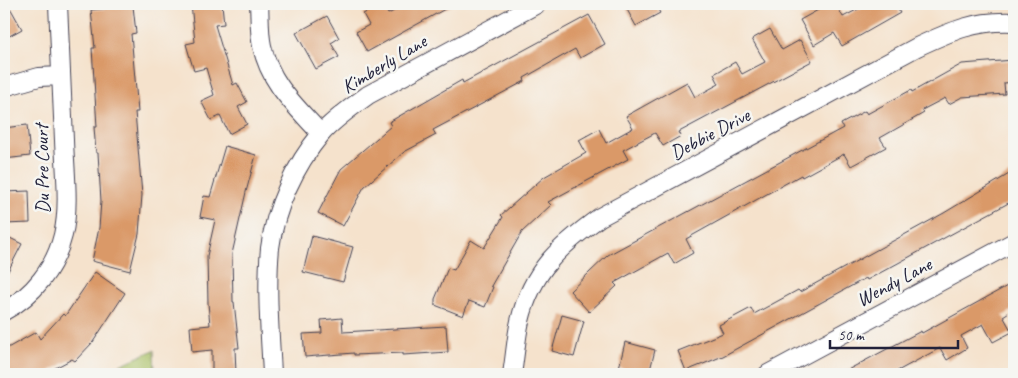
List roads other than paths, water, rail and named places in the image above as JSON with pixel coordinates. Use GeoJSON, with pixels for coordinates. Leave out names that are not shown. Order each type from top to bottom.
{"type":"FeatureCollection","features":[{"type":"Feature","properties":{"kind":"street","name":"Du Pre Court"},"geometry":{"type":"LineString","coordinates":[[4,311],[26,296],[38,283],[56,254],[63,235],[66,192],[58,4]]}},
{"type":"Feature","properties":{"kind":"street"},"geometry":{"type":"LineString","coordinates":[[259,4],[261,44],[268,67],[279,87],[321,134]]}},
{"type":"Feature","properties":{"kind":"street","name":"Kimberly Lane"},"geometry":{"type":"LineString","coordinates":[[272,374],[270,246],[277,216],[288,187],[321,134],[343,113],[368,95],[512,10],[537,4]]}},
{"type":"Feature","properties":{"kind":"street","name":"Debbie Drive"},"geometry":{"type":"LineString","coordinates":[[512,374],[520,321],[531,289],[544,267],[555,254],[569,240],[600,217],[924,44],[963,28],[994,21],[1014,22]]}},
{"type":"Feature","properties":{"kind":"street"},"geometry":{"type":"LineString","coordinates":[[4,87],[39,77],[61,76]]}},
{"type":"Feature","properties":{"kind":"street","name":"Wendy Lane"},"geometry":{"type":"LineString","coordinates":[[768,374],[1014,242]]}}]}
